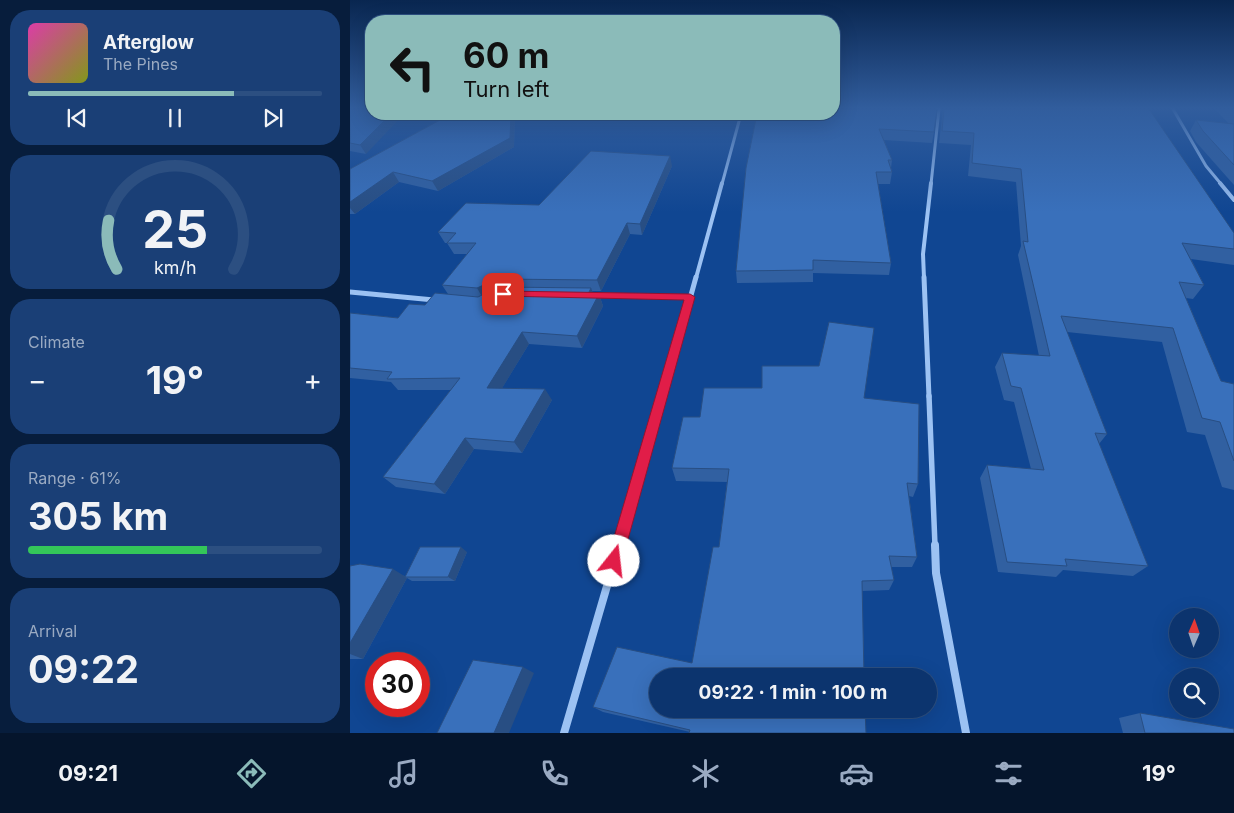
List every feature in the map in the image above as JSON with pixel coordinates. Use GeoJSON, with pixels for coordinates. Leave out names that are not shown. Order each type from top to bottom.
{"type":"FeatureCollection","features":[{"type":"Feature","properties":{"kind":"street"},"geometry":{"type":"LineString","coordinates":[[564,733],[733,143]]}},
{"type":"Feature","properties":{"kind":"street"},"geometry":{"type":"LineString","coordinates":[[935,143],[923,254],[936,573],[966,733]]}},
{"type":"Feature","properties":{"kind":"street"},"geometry":{"type":"LineString","coordinates":[[1193,143],[1206,166],[1234,200]]}},
{"type":"Feature","properties":{"kind":"street"},"geometry":{"type":"LineString","coordinates":[[350,292],[437,300]]}},
{"type":"Feature","properties":{"kind":"street"},"geometry":{"type":"LineString","coordinates":[[582,295],[690,297]]}},
{"type":"Feature","properties":{"kind":"building"},"geometry":{"type":"Polygon","coordinates":[[[397,143],[501,143],[432,181],[393,172],[350,202],[350,169],[397,143]]]}},
{"type":"Feature","properties":{"kind":"building"},"geometry":{"type":"Polygon","coordinates":[[[751,143],[885,143],[892,160],[888,160],[892,172],[876,172],[891,263],[813,260],[813,270],[736,271],[746,168],[751,143]]]}},
{"type":"Feature","properties":{"kind":"building"},"geometry":{"type":"Polygon","coordinates":[[[973,143],[1172,143],[1234,233],[1234,249],[1182,243],[1204,285],[1179,282],[1221,381],[1234,384],[1234,461],[1220,422],[1202,418],[1173,328],[1061,316],[1107,434],[1095,433],[1148,566],[1065,559],[1067,566],[1007,562],[987,465],[1044,470],[1021,388],[1011,386],[1002,353],[1050,356],[1023,241],[1028,242],[1021,169],[972,163],[973,143]]]}},
{"type":"Feature","properties":{"kind":"building"},"geometry":{"type":"Polygon","coordinates":[[[1214,143],[1234,143],[1234,165],[1214,143]]]}},
{"type":"Feature","properties":{"kind":"building"},"geometry":{"type":"Polygon","coordinates":[[[591,151],[670,156],[640,224],[627,223],[597,280],[497,279],[477,288],[442,285],[476,243],[447,243],[456,233],[438,232],[466,203],[539,205],[591,151]]]}},
{"type":"Feature","properties":{"kind":"building"},"geometry":{"type":"Polygon","coordinates":[[[498,287],[591,288],[588,294],[599,294],[577,336],[522,332],[487,388],[545,389],[514,442],[465,438],[434,484],[383,477],[460,378],[387,379],[392,372],[350,368],[350,313],[398,318],[409,304],[425,305],[435,293],[478,297],[498,287]]]}},
{"type":"Feature","properties":{"kind":"building"},"geometry":{"type":"Polygon","coordinates":[[[829,322],[874,328],[864,398],[919,404],[918,484],[907,483],[917,557],[889,556],[894,580],[862,581],[864,668],[649,668],[649,718],[865,718],[866,733],[689,733],[690,730],[593,707],[617,647],[692,663],[713,547],[719,547],[729,469],[672,468],[683,417],[700,417],[704,388],[762,388],[762,366],[819,366],[829,322]]]}},
{"type":"Feature","properties":{"kind":"building"},"geometry":{"type":"Polygon","coordinates":[[[420,547],[461,547],[448,577],[405,577],[420,547]]]}},
{"type":"Feature","properties":{"kind":"building"},"geometry":{"type":"Polygon","coordinates":[[[360,564],[393,569],[350,643],[350,566],[360,564]]]}},
{"type":"Feature","properties":{"kind":"building"},"geometry":{"type":"Polygon","coordinates":[[[473,660],[523,667],[494,733],[437,733],[473,660]]]}},
{"type":"Feature","properties":{"kind":"building"},"geometry":{"type":"Polygon","coordinates":[[[1140,713],[1234,729],[1234,733],[1145,733],[1140,713]]]}},
{"type":"Feature","properties":{"kind":"route"},"geometry":{"type":"LineString","coordinates":[[503,294],[690,297],[614,561]]}}]}
